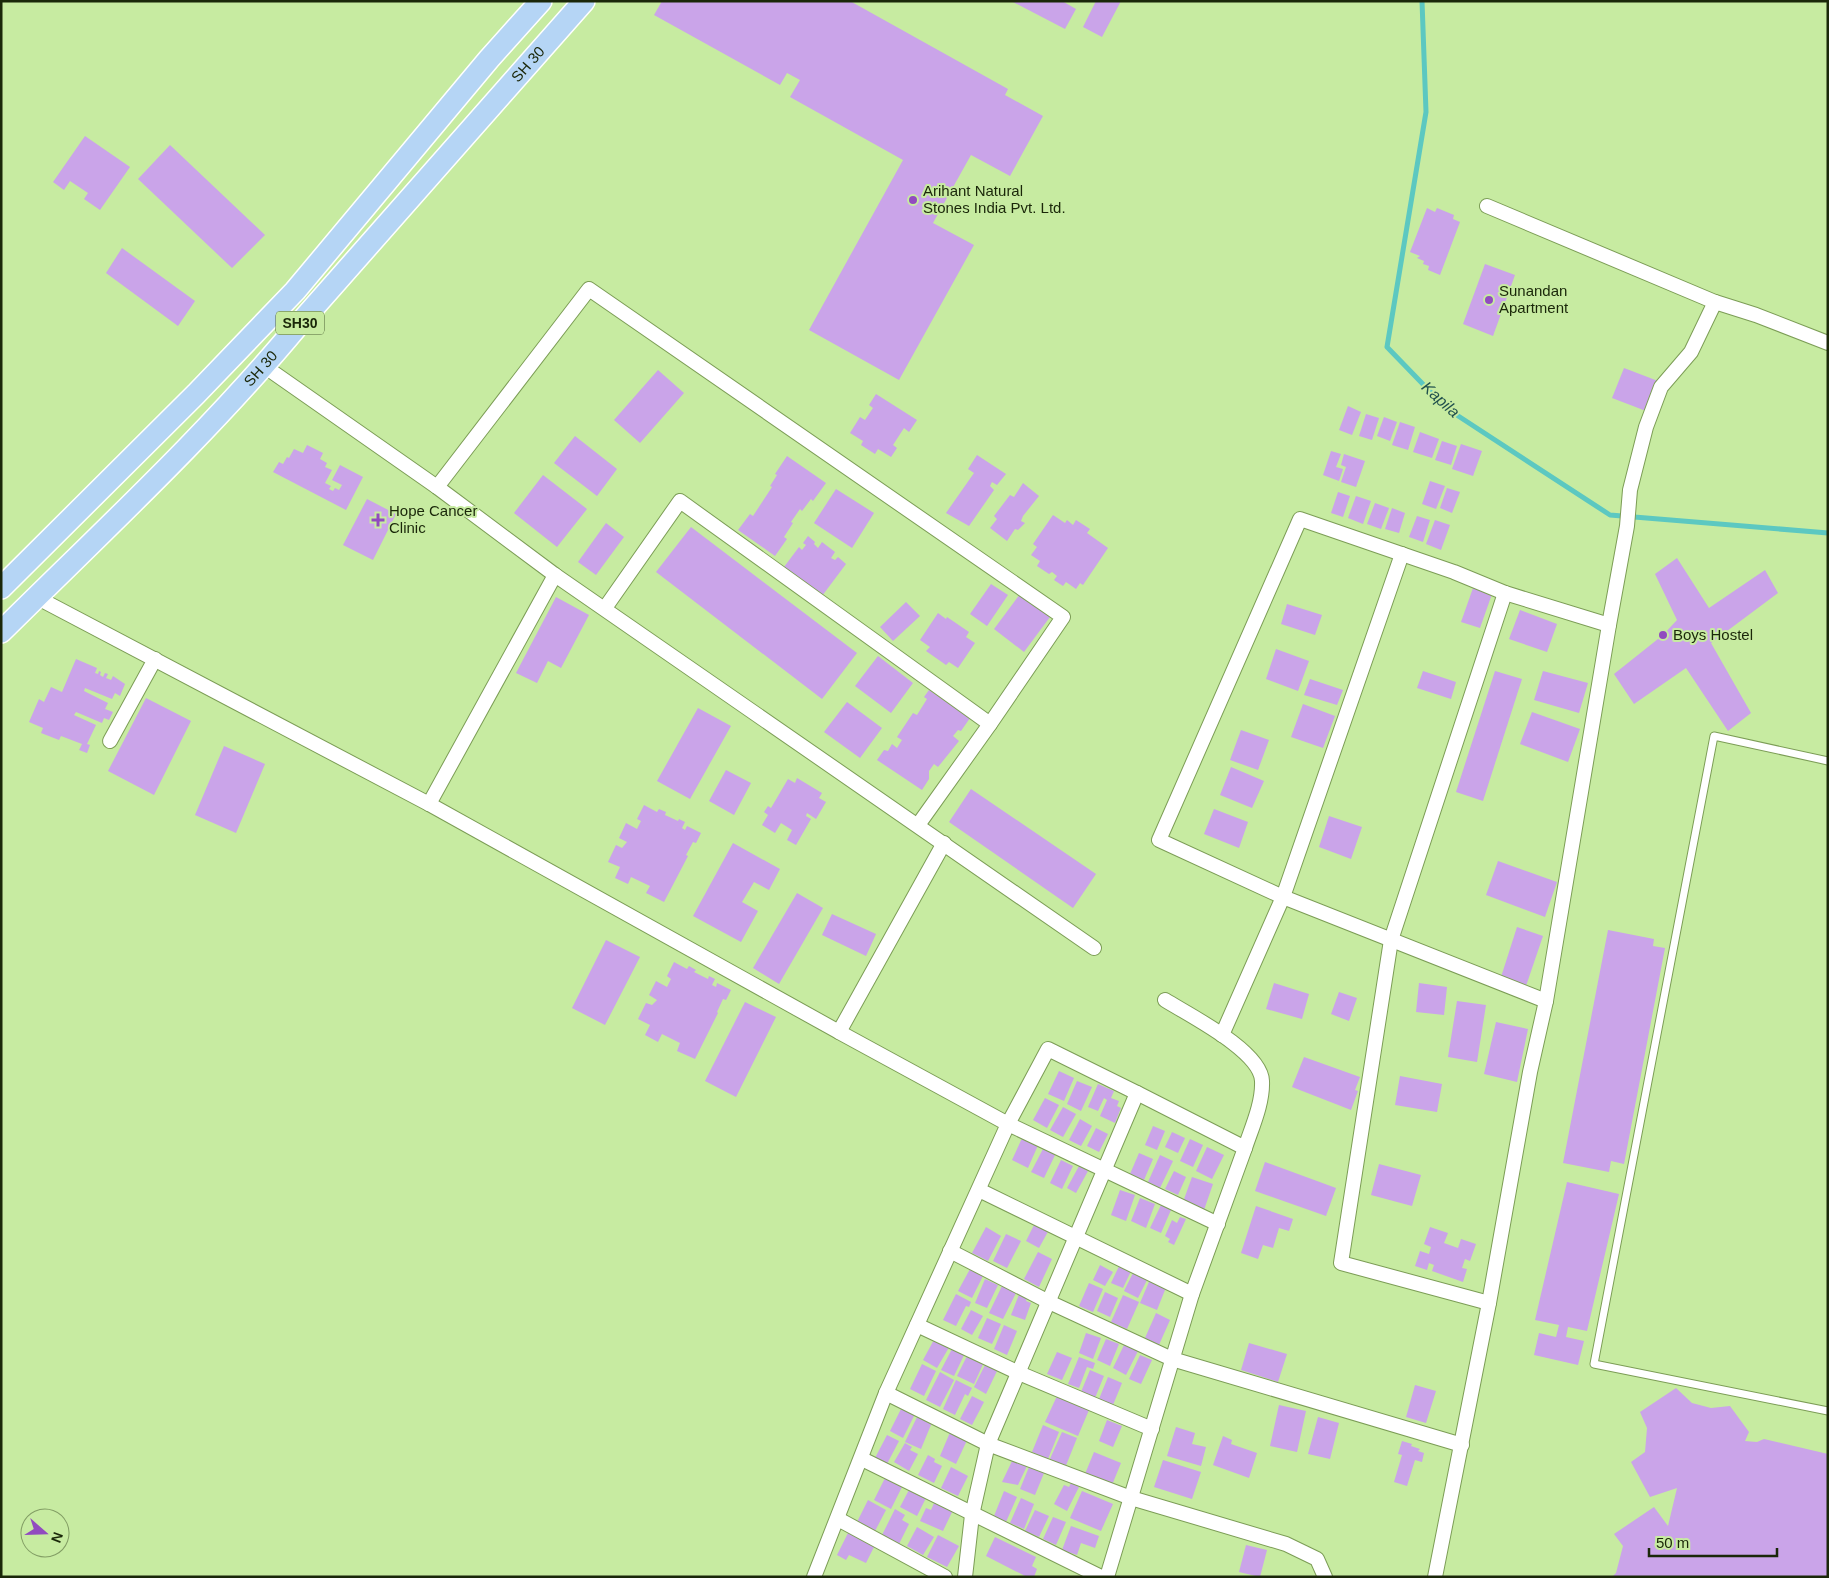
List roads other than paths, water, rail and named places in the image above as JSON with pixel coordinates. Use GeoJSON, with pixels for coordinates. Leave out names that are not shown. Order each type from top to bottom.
{"type":"FeatureCollection","features":[{"type":"Feature","properties":{"kind":"main road","name":"SH 30"},"geometry":{"type":"LineString","coordinates":[[1,588],[196,394],[296,291],[489,59],[541,1]]}},
{"type":"Feature","properties":{"kind":"main road","name":"SH 30"},"geometry":{"type":"LineString","coordinates":[[1,632],[162,473],[264,366],[584,1]]}},
{"type":"Feature","properties":{"kind":"street"},"geometry":{"type":"LineString","coordinates":[[1487,206],[1715,302],[1828,343]]}},
{"type":"Feature","properties":{"kind":"street"},"geometry":{"type":"LineString","coordinates":[[437,487],[589,289],[1063,617],[918,825]]}},
{"type":"Feature","properties":{"kind":"street"},"geometry":{"type":"LineString","coordinates":[[1435,1577],[1489,1303],[1530,1072],[1546,1001],[1627,526],[1630,490],[1646,427],[1661,387],[1691,352],[1715,302]]}},
{"type":"Feature","properties":{"kind":"street"},"geometry":{"type":"LineString","coordinates":[[264,366],[437,487],[556,575],[1094,948]]}},
{"type":"Feature","properties":{"kind":"street"},"geometry":{"type":"LineString","coordinates":[[605,608],[680,501],[990,724]]}},
{"type":"Feature","properties":{"kind":"street"},"geometry":{"type":"LineString","coordinates":[[1546,1001],[1283,897],[1159,840],[1300,519],[1454,572],[1505,593],[1609,625]]}},
{"type":"Feature","properties":{"kind":"street"},"geometry":{"type":"LineString","coordinates":[[1222,1036],[1283,897],[1402,554]]}},
{"type":"Feature","properties":{"kind":"street"},"geometry":{"type":"LineString","coordinates":[[429,804],[556,575]]}},
{"type":"Feature","properties":{"kind":"street"},"geometry":{"type":"LineString","coordinates":[[1489,1303],[1341,1263],[1391,940],[1505,593]]}},
{"type":"Feature","properties":{"kind":"street"},"geometry":{"type":"LineString","coordinates":[[36,597],[429,804],[838,1032],[1008,1124],[1218,1224]]}},
{"type":"Feature","properties":{"kind":"street"},"geometry":{"type":"LineString","coordinates":[[110,741],[154,659]]}},
{"type":"Feature","properties":{"kind":"street"},"geometry":{"type":"LineString","coordinates":[[838,1032],[944,843]]}},
{"type":"Feature","properties":{"kind":"street"},"geometry":{"type":"LineString","coordinates":[[1107,1577],[1192,1294],[1245,1148],[1260,1097],[1262,1079],[1252,1059],[1234,1043],[1165,1000]]}},
{"type":"Feature","properties":{"kind":"street"},"geometry":{"type":"LineString","coordinates":[[814,1577],[886,1394],[1008,1124],[1048,1049],[1245,1148]]}},
{"type":"Feature","properties":{"kind":"street"},"geometry":{"type":"LineString","coordinates":[[965,1577],[972,1515],[988,1444],[1138,1093]]}},
{"type":"Feature","properties":{"kind":"street"},"geometry":{"type":"LineString","coordinates":[[979,1190],[1192,1294]]}},
{"type":"Feature","properties":{"kind":"street"},"geometry":{"type":"LineString","coordinates":[[950,1251],[1049,1302],[1172,1359],[1462,1445]]}},
{"type":"Feature","properties":{"kind":"street"},"geometry":{"type":"LineString","coordinates":[[917,1325],[1019,1373],[1152,1429]]}},
{"type":"Feature","properties":{"kind":"street"},"geometry":{"type":"LineString","coordinates":[[886,1394],[988,1444],[1131,1498],[1286,1544],[1317,1559],[1325,1577]]}},
{"type":"Feature","properties":{"kind":"street"},"geometry":{"type":"LineString","coordinates":[[862,1459],[972,1515],[1101,1577]]}},
{"type":"Feature","properties":{"kind":"street"},"geometry":{"type":"LineString","coordinates":[[838,1519],[945,1577]]}},
{"type":"Feature","properties":{"kind":"lane"},"geometry":{"type":"LineString","coordinates":[[1828,761],[1714,736],[1594,1364],[1828,1411]]}},
{"type":"Feature","properties":{"kind":"waterway","name":"Kapila"},"geometry":{"type":"LineString","coordinates":[[1422,1],[1426,112],[1387,347],[1446,408],[1610,515],[1828,533]]}},
{"type":"Feature","properties":{"kind":"place","name":"Arihant Natural Stones India Pvt. Ltd."},"geometry":{"type":"Point","coordinates":[913,200]}},
{"type":"Feature","properties":{"kind":"place","name":"Sunandan Apartment"},"geometry":{"type":"Point","coordinates":[1489,300]}},
{"type":"Feature","properties":{"kind":"place","name":"Hope Cancer Clinic"},"geometry":{"type":"Point","coordinates":[378,520]}},
{"type":"Feature","properties":{"kind":"place","name":"Boys Hostel"},"geometry":{"type":"Point","coordinates":[1663,635]}}]}
